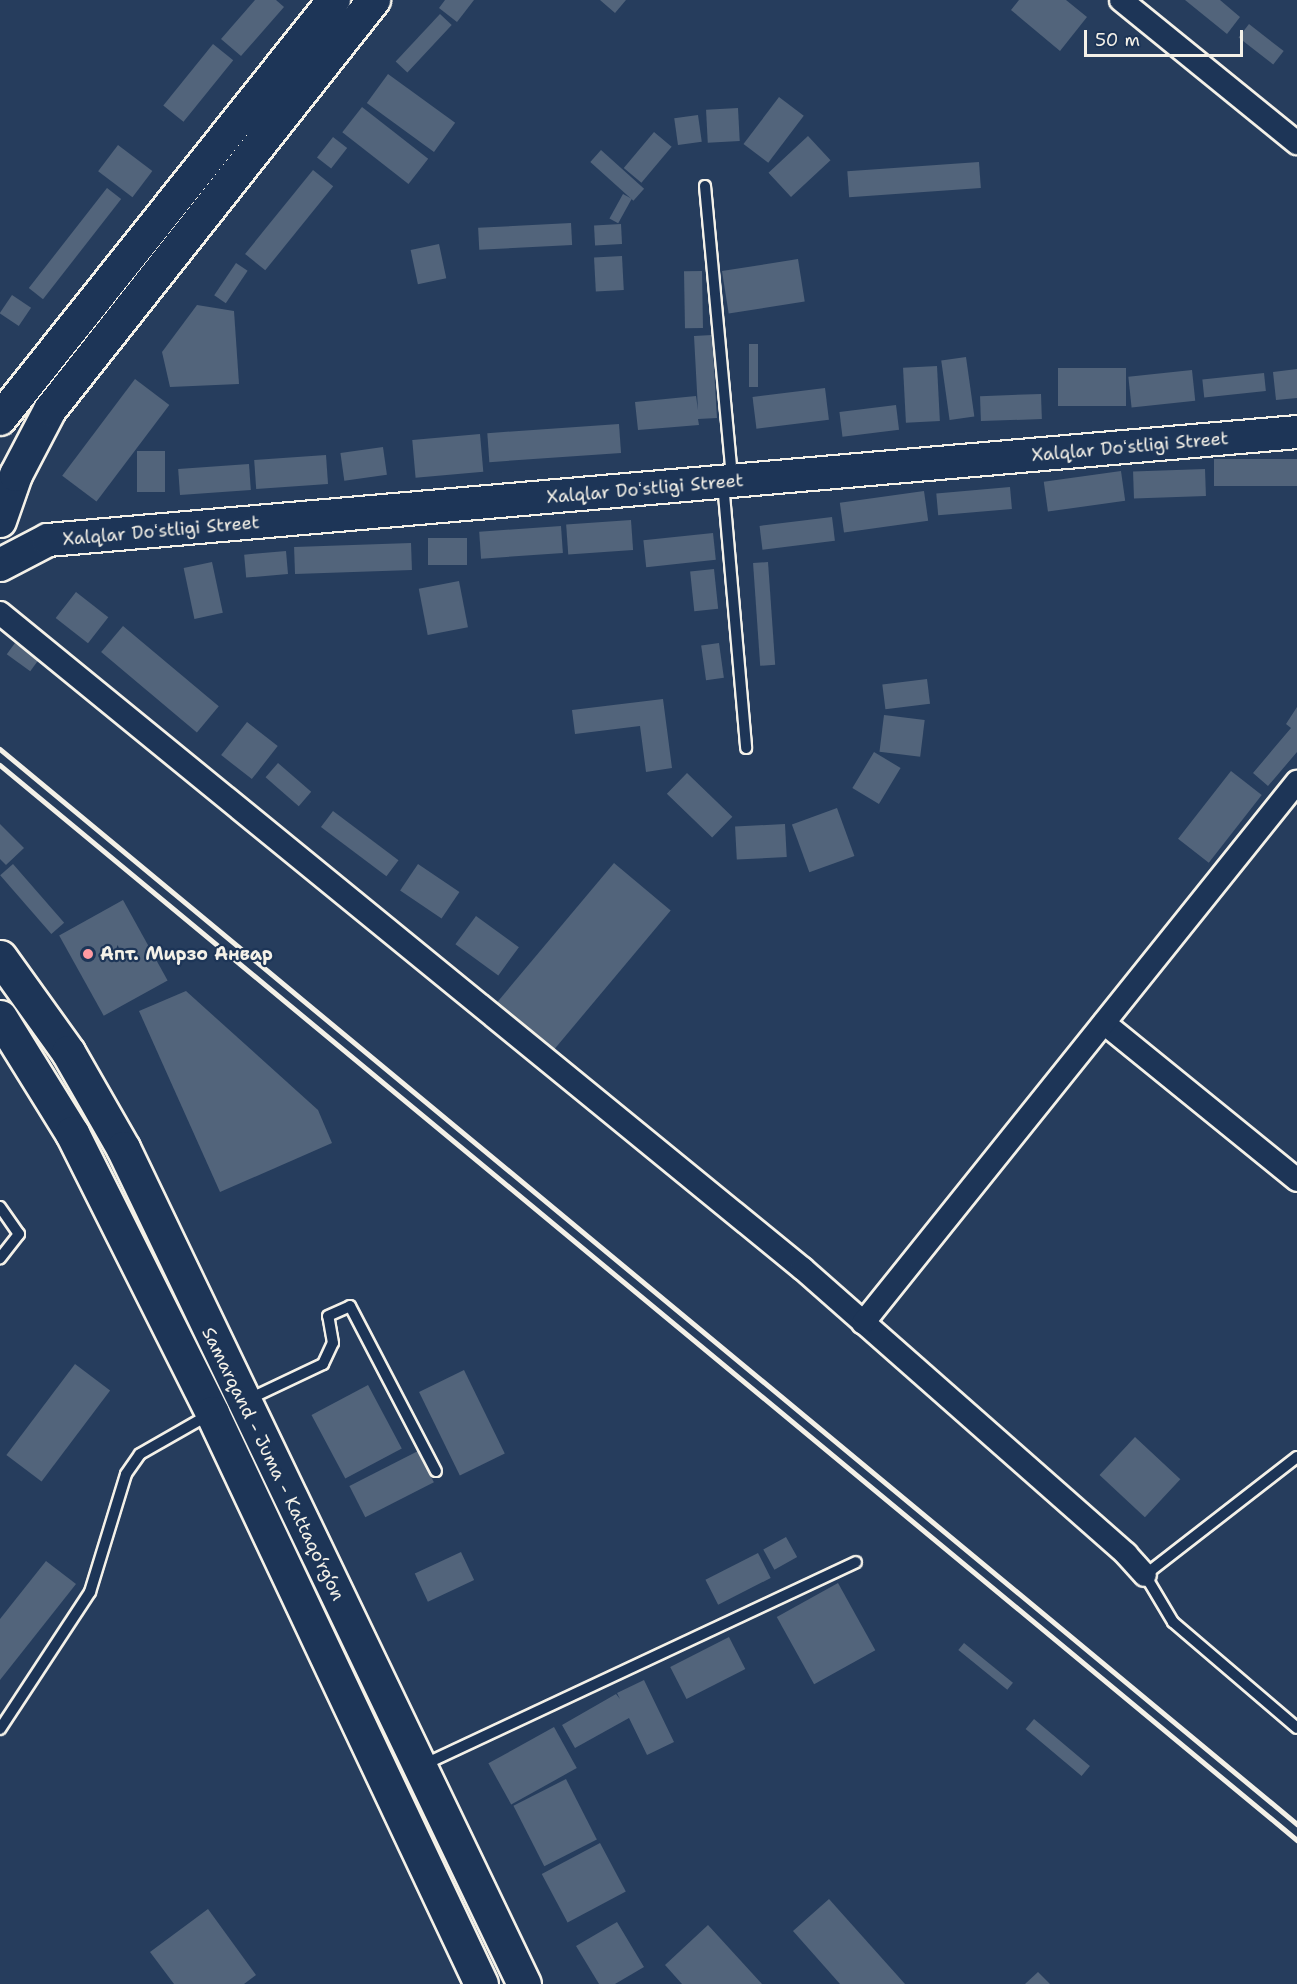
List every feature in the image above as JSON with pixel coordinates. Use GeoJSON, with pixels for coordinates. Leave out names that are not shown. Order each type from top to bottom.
{"type":"FeatureCollection","features":[{"type":"Feature","properties":{"kind":"main road"},"geometry":{"type":"LineString","coordinates":[[0,419],[334,0]]}},
{"type":"Feature","properties":{"kind":"main road"},"geometry":{"type":"LineString","coordinates":[[17,552],[23,528],[2,508],[30,443],[93,351],[374,0]]}},
{"type":"Feature","properties":{"kind":"main road","name":"Xalqlar Doʻstligi Street"},"geometry":{"type":"LineString","coordinates":[[17,552],[728,482],[1297,432]]}},
{"type":"Feature","properties":{"kind":"main road","name":"Samarqand - Juma - Kattaqo‘rg‘on"},"geometry":{"type":"LineString","coordinates":[[0,957],[41,1011],[96,1098],[149,1200],[227,1408],[429,1871],[481,1984]]}},
{"type":"Feature","properties":{"kind":"main road","name":"Samarqand - Juma - Kattaqo‘rg‘on"},"geometry":{"type":"LineString","coordinates":[[0,1017],[72,1133],[227,1408],[420,1766],[524,1984]]}},
{"type":"Feature","properties":{"kind":"main road"},"geometry":{"type":"LineString","coordinates":[[429,1871],[464,1856]]}},
{"type":"Feature","properties":{"kind":"street"},"geometry":{"type":"LineString","coordinates":[[1130,3],[1297,143]]}},
{"type":"Feature","properties":{"kind":"street"},"geometry":{"type":"LineString","coordinates":[[0,613],[863,1323],[1126,1554],[1145,1575]]}},
{"type":"Feature","properties":{"kind":"street"},"geometry":{"type":"LineString","coordinates":[[863,1323],[1297,782]]}},
{"type":"Feature","properties":{"kind":"street"},"geometry":{"type":"LineString","coordinates":[[1104,1023],[1297,1180]]}},
{"type":"Feature","properties":{"kind":"lane"},"geometry":{"type":"LineString","coordinates":[[705,186],[746,748]]}},
{"type":"Feature","properties":{"kind":"lane"},"geometry":{"type":"LineString","coordinates":[[0,1207],[19,1234],[0,1258]]}},
{"type":"Feature","properties":{"kind":"lane"},"geometry":{"type":"LineString","coordinates":[[0,1729],[90,1592],[126,1474],[140,1454],[227,1408],[323,1364],[333,1343],[328,1316],[350,1306],[436,1472]]}},
{"type":"Feature","properties":{"kind":"lane"},"geometry":{"type":"LineString","coordinates":[[1297,1457],[1145,1575],[1173,1622],[1297,1728]]}},
{"type":"Feature","properties":{"kind":"lane"},"geometry":{"type":"LineString","coordinates":[[420,1766],[856,1562]]}},
{"type":"Feature","properties":{"kind":"building"},"geometry":{"type":"Polygon","coordinates":[[[255,0],[276,0],[284,7],[241,56],[221,39],[255,0]]]}},
{"type":"Feature","properties":{"kind":"building"},"geometry":{"type":"Polygon","coordinates":[[[445,0],[474,0],[457,22],[439,8],[445,0]]]}},
{"type":"Feature","properties":{"kind":"building"},"geometry":{"type":"Polygon","coordinates":[[[600,0],[626,0],[615,13],[600,0]]]}},
{"type":"Feature","properties":{"kind":"building"},"geometry":{"type":"Polygon","coordinates":[[[1019,0],[1066,0],[1087,17],[1060,51],[1011,10],[1019,0]]]}},
{"type":"Feature","properties":{"kind":"building"},"geometry":{"type":"Polygon","coordinates":[[[1185,0],[1220,0],[1240,17],[1227,34],[1185,0]]]}},
{"type":"Feature","properties":{"kind":"building"},"geometry":{"type":"Polygon","coordinates":[[[440,14],[452,25],[407,72],[396,62],[440,14]]]}},
{"type":"Feature","properties":{"kind":"building"},"geometry":{"type":"Polygon","coordinates":[[[1249,24],[1284,51],[1273,64],[1239,37],[1249,24]]]}},
{"type":"Feature","properties":{"kind":"building"},"geometry":{"type":"Polygon","coordinates":[[[213,44],[233,60],[183,122],[163,105],[213,44]]]}},
{"type":"Feature","properties":{"kind":"building"},"geometry":{"type":"Polygon","coordinates":[[[388,74],[455,123],[434,152],[367,103],[388,74]]]}},
{"type":"Feature","properties":{"kind":"building"},"geometry":{"type":"Polygon","coordinates":[[[779,97],[804,116],[768,163],[743,144],[779,97]]]}},
{"type":"Feature","properties":{"kind":"building"},"geometry":{"type":"Polygon","coordinates":[[[362,107],[428,159],[408,184],[342,132],[362,107]]]}},
{"type":"Feature","properties":{"kind":"building"},"geometry":{"type":"Polygon","coordinates":[[[738,108],[740,141],[708,143],[706,110],[738,108]]]}},
{"type":"Feature","properties":{"kind":"building"},"geometry":{"type":"Polygon","coordinates":[[[698,115],[702,142],[678,145],[674,118],[698,115]]]}},
{"type":"Feature","properties":{"kind":"building"},"geometry":{"type":"Polygon","coordinates":[[[654,132],[672,147],[641,183],[624,168],[654,132]]]}},
{"type":"Feature","properties":{"kind":"building"},"geometry":{"type":"Polygon","coordinates":[[[808,136],[831,160],[791,197],[769,173],[808,136]]]}},
{"type":"Feature","properties":{"kind":"building"},"geometry":{"type":"Polygon","coordinates":[[[333,137],[347,148],[331,169],[317,157],[333,137]]]}},
{"type":"Feature","properties":{"kind":"building"},"geometry":{"type":"Polygon","coordinates":[[[118,145],[152,171],[132,197],[98,171],[118,145]]]}},
{"type":"Feature","properties":{"kind":"building"},"geometry":{"type":"Polygon","coordinates":[[[601,150],[644,189],[633,201],[590,162],[601,150]]]}},
{"type":"Feature","properties":{"kind":"building"},"geometry":{"type":"Polygon","coordinates":[[[979,162],[981,188],[849,197],[847,171],[979,162]]]}},
{"type":"Feature","properties":{"kind":"building"},"geometry":{"type":"Polygon","coordinates":[[[313,170],[333,186],[265,270],[245,254],[313,170]]]}},
{"type":"Feature","properties":{"kind":"building"},"geometry":{"type":"Polygon","coordinates":[[[107,188],[121,199],[43,299],[29,288],[107,188]]]}},
{"type":"Feature","properties":{"kind":"building"},"geometry":{"type":"Polygon","coordinates":[[[623,194],[632,199],[618,223],[609,218],[623,194]]]}},
{"type":"Feature","properties":{"kind":"building"},"geometry":{"type":"Polygon","coordinates":[[[571,223],[572,245],[479,250],[478,228],[571,223]]]}},
{"type":"Feature","properties":{"kind":"building"},"geometry":{"type":"Polygon","coordinates":[[[621,224],[622,244],[595,245],[594,225],[621,224]]]}},
{"type":"Feature","properties":{"kind":"building"},"geometry":{"type":"Polygon","coordinates":[[[439,244],[446,278],[418,284],[411,250],[439,244]]]}},
{"type":"Feature","properties":{"kind":"building"},"geometry":{"type":"Polygon","coordinates":[[[622,256],[624,290],[596,291],[594,257],[622,256]]]}},
{"type":"Feature","properties":{"kind":"building"},"geometry":{"type":"Polygon","coordinates":[[[798,259],[805,301],[729,314],[722,271],[798,259]]]}},
{"type":"Feature","properties":{"kind":"building"},"geometry":{"type":"Polygon","coordinates":[[[236,263],[248,271],[226,303],[214,295],[236,263]]]}},
{"type":"Feature","properties":{"kind":"building"},"geometry":{"type":"Polygon","coordinates":[[[684,271],[702,271],[703,328],[685,328],[684,271]]]}},
{"type":"Feature","properties":{"kind":"building"},"geometry":{"type":"Polygon","coordinates":[[[12,295],[31,308],[19,326],[0,313],[12,295]]]}},
{"type":"Feature","properties":{"kind":"building"},"geometry":{"type":"Polygon","coordinates":[[[197,305],[234,311],[239,384],[170,387],[162,352],[197,305]]]}},
{"type":"Feature","properties":{"kind":"building"},"geometry":{"type":"Polygon","coordinates":[[[712,335],[717,418],[698,419],[699,425],[638,430],[635,402],[696,396],[698,410],[694,336],[712,335]]]}},
{"type":"Feature","properties":{"kind":"building"},"geometry":{"type":"Polygon","coordinates":[[[749,344],[758,344],[758,387],[749,387],[749,344]]]}},
{"type":"Feature","properties":{"kind":"building"},"geometry":{"type":"Polygon","coordinates":[[[966,357],[974,416],[950,420],[941,360],[966,357]]]}},
{"type":"Feature","properties":{"kind":"building"},"geometry":{"type":"Polygon","coordinates":[[[937,366],[940,421],[906,423],[903,368],[937,366]]]}},
{"type":"Feature","properties":{"kind":"building"},"geometry":{"type":"Polygon","coordinates":[[[1058,368],[1126,368],[1126,406],[1058,406],[1058,368]]]}},
{"type":"Feature","properties":{"kind":"building"},"geometry":{"type":"Polygon","coordinates":[[[1297,369],[1297,398],[1276,400],[1273,372],[1297,369]]]}},
{"type":"Feature","properties":{"kind":"building"},"geometry":{"type":"Polygon","coordinates":[[[1192,370],[1195,401],[1132,408],[1128,377],[1192,370]]]}},
{"type":"Feature","properties":{"kind":"building"},"geometry":{"type":"Polygon","coordinates":[[[1264,373],[1266,391],[1204,397],[1202,379],[1264,373]]]}},
{"type":"Feature","properties":{"kind":"building"},"geometry":{"type":"Polygon","coordinates":[[[135,379],[169,405],[97,502],[62,476],[135,379]]]}},
{"type":"Feature","properties":{"kind":"building"},"geometry":{"type":"Polygon","coordinates":[[[825,388],[829,420],[756,429],[753,397],[825,388]]]}},
{"type":"Feature","properties":{"kind":"building"},"geometry":{"type":"Polygon","coordinates":[[[1041,394],[1042,419],[981,421],[980,396],[1041,394]]]}},
{"type":"Feature","properties":{"kind":"building"},"geometry":{"type":"Polygon","coordinates":[[[896,405],[899,430],[842,437],[839,412],[896,405]]]}},
{"type":"Feature","properties":{"kind":"building"},"geometry":{"type":"Polygon","coordinates":[[[619,424],[621,453],[489,462],[487,433],[619,424]]]}},
{"type":"Feature","properties":{"kind":"building"},"geometry":{"type":"Polygon","coordinates":[[[480,434],[483,472],[416,478],[412,440],[480,434]]]}},
{"type":"Feature","properties":{"kind":"building"},"geometry":{"type":"Polygon","coordinates":[[[383,447],[387,475],[344,481],[340,453],[383,447]]]}},
{"type":"Feature","properties":{"kind":"building"},"geometry":{"type":"Polygon","coordinates":[[[137,451],[165,451],[165,492],[137,492],[137,451]]]}},
{"type":"Feature","properties":{"kind":"building"},"geometry":{"type":"Polygon","coordinates":[[[326,455],[328,484],[256,489],[254,460],[326,455]]]}},
{"type":"Feature","properties":{"kind":"building"},"geometry":{"type":"Polygon","coordinates":[[[1214,459],[1297,459],[1297,486],[1214,486],[1214,459]]]}},
{"type":"Feature","properties":{"kind":"building"},"geometry":{"type":"Polygon","coordinates":[[[249,464],[251,490],[180,495],[178,469],[249,464]]]}},
{"type":"Feature","properties":{"kind":"building"},"geometry":{"type":"Polygon","coordinates":[[[1205,469],[1206,496],[1134,498],[1133,472],[1205,469]]]}},
{"type":"Feature","properties":{"kind":"building"},"geometry":{"type":"Polygon","coordinates":[[[1121,471],[1125,501],[1048,512],[1044,482],[1121,471]]]}},
{"type":"Feature","properties":{"kind":"building"},"geometry":{"type":"Polygon","coordinates":[[[1010,487],[1012,509],[938,515],[936,493],[1010,487]]]}},
{"type":"Feature","properties":{"kind":"building"},"geometry":{"type":"Polygon","coordinates":[[[924,491],[928,521],[844,533],[840,503],[924,491]]]}},
{"type":"Feature","properties":{"kind":"building"},"geometry":{"type":"Polygon","coordinates":[[[832,517],[835,541],[762,550],[760,526],[832,517]]]}},
{"type":"Feature","properties":{"kind":"building"},"geometry":{"type":"Polygon","coordinates":[[[631,520],[633,550],[568,554],[566,525],[631,520]]]}},
{"type":"Feature","properties":{"kind":"building"},"geometry":{"type":"Polygon","coordinates":[[[561,526],[563,553],[481,559],[479,532],[561,526]]]}},
{"type":"Feature","properties":{"kind":"building"},"geometry":{"type":"Polygon","coordinates":[[[713,533],[716,560],[646,567],[643,540],[713,533]]]}},
{"type":"Feature","properties":{"kind":"building"},"geometry":{"type":"Polygon","coordinates":[[[428,538],[467,538],[467,565],[428,565],[428,538]]]}},
{"type":"Feature","properties":{"kind":"building"},"geometry":{"type":"Polygon","coordinates":[[[411,543],[412,570],[295,574],[294,547],[411,543]]]}},
{"type":"Feature","properties":{"kind":"building"},"geometry":{"type":"Polygon","coordinates":[[[286,551],[288,574],[246,578],[244,555],[286,551]]]}},
{"type":"Feature","properties":{"kind":"building"},"geometry":{"type":"Polygon","coordinates":[[[212,562],[223,613],[194,619],[184,568],[212,562]]]}},
{"type":"Feature","properties":{"kind":"building"},"geometry":{"type":"Polygon","coordinates":[[[768,562],[775,665],[760,666],[753,563],[768,562]]]}},
{"type":"Feature","properties":{"kind":"building"},"geometry":{"type":"Polygon","coordinates":[[[714,569],[718,609],[694,611],[690,572],[714,569]]]}},
{"type":"Feature","properties":{"kind":"building"},"geometry":{"type":"Polygon","coordinates":[[[459,581],[468,627],[428,635],[419,589],[459,581]]]}},
{"type":"Feature","properties":{"kind":"building"},"geometry":{"type":"Polygon","coordinates":[[[76,592],[108,617],[88,643],[56,618],[76,592]]]}},
{"type":"Feature","properties":{"kind":"building"},"geometry":{"type":"Polygon","coordinates":[[[123,626],[219,706],[197,732],[101,652],[123,626]]]}},
{"type":"Feature","properties":{"kind":"building"},"geometry":{"type":"Polygon","coordinates":[[[15,643],[38,660],[30,671],[7,654],[15,643]]]}},
{"type":"Feature","properties":{"kind":"building"},"geometry":{"type":"Polygon","coordinates":[[[719,643],[724,678],[706,680],[701,646],[719,643]]]}},
{"type":"Feature","properties":{"kind":"building"},"geometry":{"type":"Polygon","coordinates":[[[927,679],[930,704],[885,709],[882,684],[927,679]]]}},
{"type":"Feature","properties":{"kind":"building"},"geometry":{"type":"Polygon","coordinates":[[[663,699],[672,768],[646,772],[640,726],[575,734],[572,710],[663,699]]]}},
{"type":"Feature","properties":{"kind":"building"},"geometry":{"type":"Polygon","coordinates":[[[1297,707],[1297,752],[1268,786],[1253,773],[1291,728],[1286,724],[1297,707]]]}},
{"type":"Feature","properties":{"kind":"building"},"geometry":{"type":"Polygon","coordinates":[[[884,715],[925,720],[920,757],[879,752],[884,715]]]}},
{"type":"Feature","properties":{"kind":"building"},"geometry":{"type":"Polygon","coordinates":[[[247,722],[278,746],[252,779],[221,755],[247,722]]]}},
{"type":"Feature","properties":{"kind":"building"},"geometry":{"type":"Polygon","coordinates":[[[874,752],[901,768],[879,804],[852,788],[874,752]]]}},
{"type":"Feature","properties":{"kind":"building"},"geometry":{"type":"Polygon","coordinates":[[[278,763],[311,792],[299,806],[266,777],[278,763]]]}},
{"type":"Feature","properties":{"kind":"building"},"geometry":{"type":"Polygon","coordinates":[[[1231,771],[1262,795],[1209,863],[1178,839],[1231,771]]]}},
{"type":"Feature","properties":{"kind":"building"},"geometry":{"type":"Polygon","coordinates":[[[687,773],[732,817],[712,838],[667,794],[687,773]]]}},
{"type":"Feature","properties":{"kind":"building"},"geometry":{"type":"Polygon","coordinates":[[[837,808],[854,856],[809,872],[792,824],[837,808]]]}},
{"type":"Feature","properties":{"kind":"building"},"geometry":{"type":"Polygon","coordinates":[[[333,811],[398,860],[386,876],[321,827],[333,811]]]}},
{"type":"Feature","properties":{"kind":"building"},"geometry":{"type":"Polygon","coordinates":[[[0,824],[24,848],[6,865],[0,859],[0,824]]]}},
{"type":"Feature","properties":{"kind":"building"},"geometry":{"type":"Polygon","coordinates":[[[785,824],[787,857],[737,860],[735,827],[785,824]]]}},
{"type":"Feature","properties":{"kind":"building"},"geometry":{"type":"Polygon","coordinates":[[[614,863],[671,911],[554,1050],[497,1002],[614,863]]]}},
{"type":"Feature","properties":{"kind":"building"},"geometry":{"type":"Polygon","coordinates":[[[13,864],[64,923],[51,934],[0,875],[13,864]]]}},
{"type":"Feature","properties":{"kind":"building"},"geometry":{"type":"Polygon","coordinates":[[[418,864],[459,892],[442,918],[400,891],[418,864]]]}},
{"type":"Feature","properties":{"kind":"building"},"geometry":{"type":"Polygon","coordinates":[[[123,900],[168,980],[104,1016],[59,935],[123,900]]]}},
{"type":"Feature","properties":{"kind":"building"},"geometry":{"type":"Polygon","coordinates":[[[476,916],[519,947],[498,975],[455,944],[476,916]]]}},
{"type":"Feature","properties":{"kind":"building"},"geometry":{"type":"Polygon","coordinates":[[[186,991],[318,1110],[332,1143],[220,1192],[139,1011],[186,991]]]}},
{"type":"Feature","properties":{"kind":"building"},"geometry":{"type":"Polygon","coordinates":[[[75,1364],[110,1390],[42,1482],[6,1455],[75,1364]]]}},
{"type":"Feature","properties":{"kind":"building"},"geometry":{"type":"Polygon","coordinates":[[[464,1370],[505,1454],[460,1476],[419,1392],[464,1370]]]}},
{"type":"Feature","properties":{"kind":"building"},"geometry":{"type":"Polygon","coordinates":[[[368,1385],[402,1449],[345,1479],[311,1415],[368,1385]]]}},
{"type":"Feature","properties":{"kind":"building"},"geometry":{"type":"Polygon","coordinates":[[[1135,1437],[1180,1479],[1145,1517],[1100,1475],[1135,1437]]]}},
{"type":"Feature","properties":{"kind":"building"},"geometry":{"type":"Polygon","coordinates":[[[418,1451],[434,1482],[365,1517],[349,1486],[418,1451]]]}},
{"type":"Feature","properties":{"kind":"building"},"geometry":{"type":"Polygon","coordinates":[[[786,1537],[797,1557],[774,1570],[763,1550],[786,1537]]]}},
{"type":"Feature","properties":{"kind":"building"},"geometry":{"type":"Polygon","coordinates":[[[461,1552],[474,1580],[428,1602],[415,1574],[461,1552]]]}},
{"type":"Feature","properties":{"kind":"building"},"geometry":{"type":"Polygon","coordinates":[[[758,1553],[771,1578],[718,1605],[705,1580],[758,1553]]]}},
{"type":"Feature","properties":{"kind":"building"},"geometry":{"type":"Polygon","coordinates":[[[46,1561],[76,1584],[0,1680],[0,1619],[46,1561]]]}},
{"type":"Feature","properties":{"kind":"building"},"geometry":{"type":"Polygon","coordinates":[[[838,1583],[875,1650],[814,1684],[777,1617],[838,1583]]]}},
{"type":"Feature","properties":{"kind":"building"},"geometry":{"type":"Polygon","coordinates":[[[729,1637],[745,1669],[687,1699],[670,1667],[729,1637]]]}},
{"type":"Feature","properties":{"kind":"building"},"geometry":{"type":"Polygon","coordinates":[[[964,1643],[1013,1683],[1007,1690],[958,1650],[964,1643]]]}},
{"type":"Feature","properties":{"kind":"building"},"geometry":{"type":"Polygon","coordinates":[[[644,1680],[674,1742],[647,1755],[629,1718],[575,1748],[562,1725],[616,1694],[620,1699],[617,1693],[644,1680]]]}},
{"type":"Feature","properties":{"kind":"building"},"geometry":{"type":"Polygon","coordinates":[[[1034,1719],[1090,1766],[1082,1776],[1026,1729],[1034,1719]]]}},
{"type":"Feature","properties":{"kind":"building"},"geometry":{"type":"Polygon","coordinates":[[[554,1727],[577,1768],[511,1804],[488,1763],[554,1727]]]}},
{"type":"Feature","properties":{"kind":"building"},"geometry":{"type":"Polygon","coordinates":[[[566,1779],[597,1840],[544,1866],[513,1806],[566,1779]]]}},
{"type":"Feature","properties":{"kind":"building"},"geometry":{"type":"Polygon","coordinates":[[[600,1843],[626,1892],[568,1923],[542,1874],[600,1843]]]}},
{"type":"Feature","properties":{"kind":"building"},"geometry":{"type":"Polygon","coordinates":[[[829,1899],[905,1984],[840,1984],[793,1931],[829,1899]]]}},
{"type":"Feature","properties":{"kind":"building"},"geometry":{"type":"Polygon","coordinates":[[[208,1909],[256,1975],[244,1984],[174,1984],[150,1952],[208,1909]]]}},
{"type":"Feature","properties":{"kind":"building"},"geometry":{"type":"Polygon","coordinates":[[[617,1922],[644,1967],[615,1984],[599,1984],[576,1946],[617,1922]]]}},
{"type":"Feature","properties":{"kind":"building"},"geometry":{"type":"Polygon","coordinates":[[[708,1925],[762,1984],[682,1984],[665,1965],[708,1925]]]}},
{"type":"Feature","properties":{"kind":"building"},"geometry":{"type":"Polygon","coordinates":[[[1038,1972],[1050,1984],[1025,1984],[1038,1972]]]}},
{"type":"Feature","properties":{"kind":"railway"},"geometry":{"type":"LineString","coordinates":[[0,749],[1297,1824]]}},
{"type":"Feature","properties":{"kind":"railway"},"geometry":{"type":"LineString","coordinates":[[0,765],[1297,1840]]}},
{"type":"Feature","properties":{"kind":"place","name":"Апт. Мирзо Анвар"},"geometry":{"type":"Point","coordinates":[88,954]}}]}
